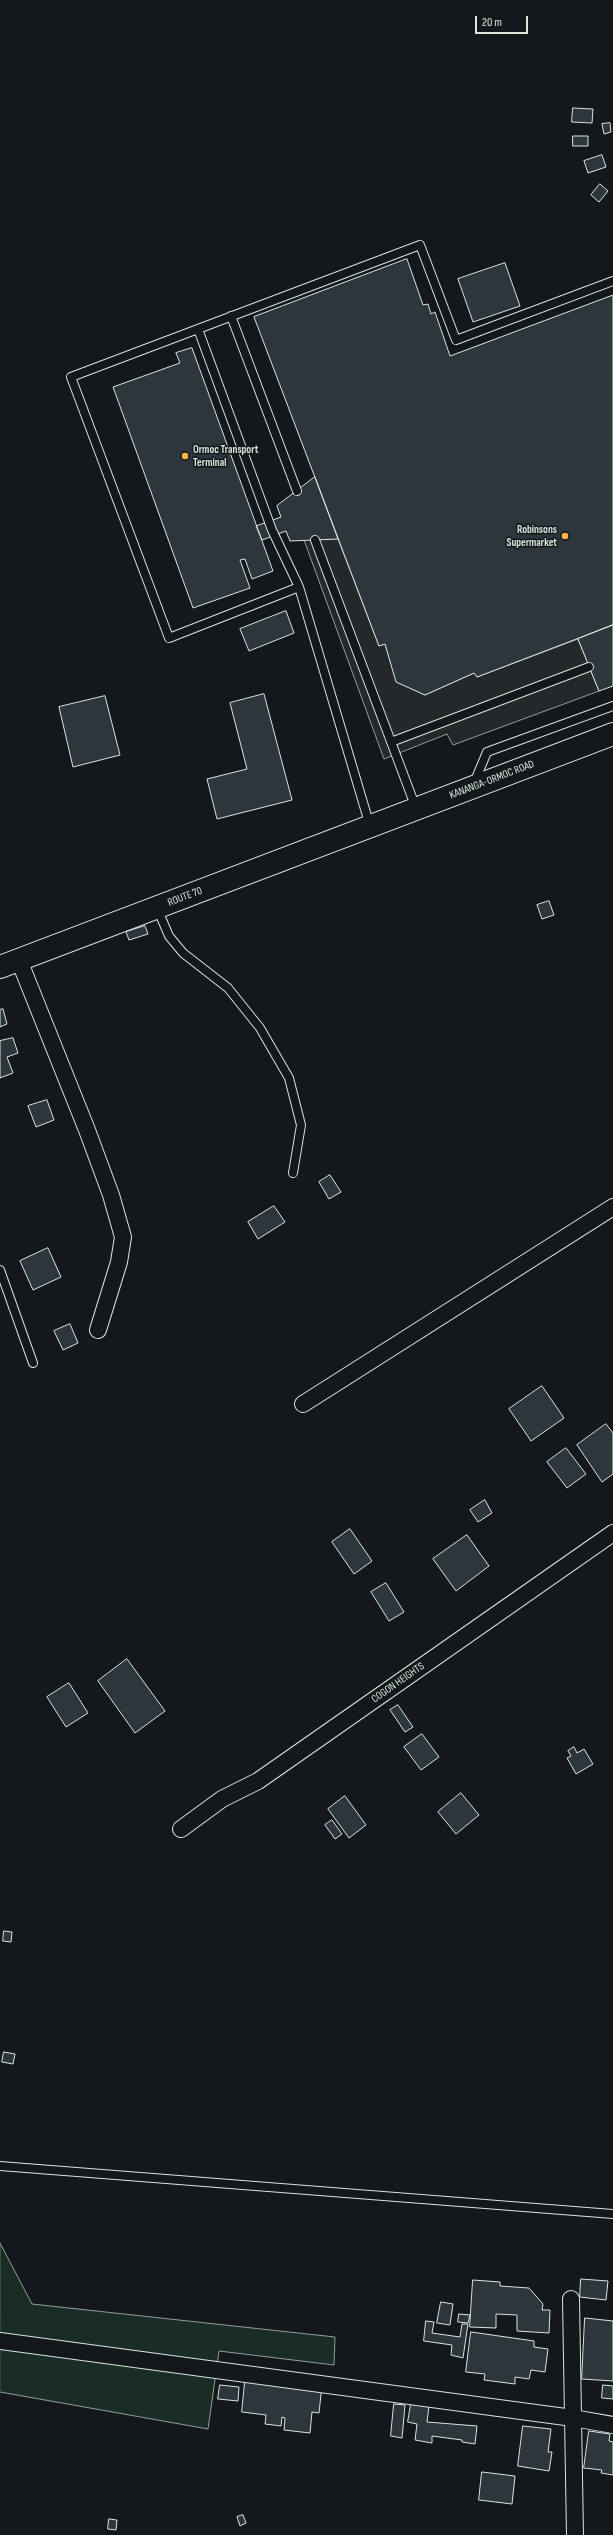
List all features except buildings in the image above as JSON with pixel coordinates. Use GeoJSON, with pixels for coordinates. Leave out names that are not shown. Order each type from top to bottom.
{"type":"FeatureCollection","features":[{"type":"Feature","properties":{"kind":"highway","name":"KANANGA-ORMOC ROAD"},"geometry":{"type":"LineString","coordinates":[[370,826],[613,734]]}},
{"type":"Feature","properties":{"kind":"highway","name":"ROUTE 70"},"geometry":{"type":"LineString","coordinates":[[9,964],[370,826]]}},
{"type":"Feature","properties":{"kind":"street"},"geometry":{"type":"LineString","coordinates":[[9,964],[87,1130],[111,1195],[123,1237],[119,1262],[98,1330]]}},
{"type":"Feature","properties":{"kind":"street"},"geometry":{"type":"LineString","coordinates":[[303,1404],[613,1207]]}},
{"type":"Feature","properties":{"kind":"street","name":"COGON HEIGHTS"},"geometry":{"type":"LineString","coordinates":[[181,1829],[222,1800],[258,1782],[613,1533]]}},
{"type":"Feature","properties":{"kind":"street"},"geometry":{"type":"LineString","coordinates":[[571,2298],[576,2535]]}},
{"type":"Feature","properties":{"kind":"street"},"geometry":{"type":"LineString","coordinates":[[0,2341],[573,2418],[613,2425]]}},
{"type":"Feature","properties":{"kind":"lane"},"geometry":{"type":"LineString","coordinates":[[299,587],[169,638],[71,377],[420,245],[456,340],[613,281]]}},
{"type":"Feature","properties":{"kind":"lane"},"geometry":{"type":"LineString","coordinates":[[231,316],[297,491]]}},
{"type":"Feature","properties":{"kind":"lane"},"geometry":{"type":"LineString","coordinates":[[198,329],[272,530],[299,587],[370,826]]}},
{"type":"Feature","properties":{"kind":"lane"},"geometry":{"type":"LineString","coordinates":[[315,540],[416,809]]}},
{"type":"Feature","properties":{"kind":"lane"},"geometry":{"type":"LineString","coordinates":[[391,742],[589,667]]}},
{"type":"Feature","properties":{"kind":"lane"},"geometry":{"type":"LineString","coordinates":[[472,788],[487,752],[613,706]]}},
{"type":"Feature","properties":{"kind":"lane"},"geometry":{"type":"LineString","coordinates":[[156,908],[169,936],[183,953],[228,988],[260,1028],[289,1078],[301,1125],[293,1173]]}},
{"type":"Feature","properties":{"kind":"lane"},"geometry":{"type":"LineString","coordinates":[[0,1270],[33,1363]]}},
{"type":"Feature","properties":{"kind":"lane"},"geometry":{"type":"LineString","coordinates":[[0,2166],[613,2214]]}},
{"type":"Feature","properties":{"kind":"green space"},"geometry":{"type":"Polygon","coordinates":[[[0,2243],[32,2304],[335,2337],[334,2365],[219,2351],[208,2429],[0,2392],[0,2243]]]}},
{"type":"Feature","properties":{"kind":"shaded area"},"geometry":{"type":"Polygon","coordinates":[[[338,539],[379,646],[385,644],[397,682],[425,695],[474,673],[477,677],[578,639],[599,691],[453,745],[447,734],[384,759],[304,540],[338,539]]]}},
{"type":"Feature","properties":{"kind":"place","name":"Ormoc Transport Terminal"},"geometry":{"type":"Point","coordinates":[185,456]}},
{"type":"Feature","properties":{"kind":"place","name":"Robinsons Supermarket"},"geometry":{"type":"Point","coordinates":[565,536]}}]}
